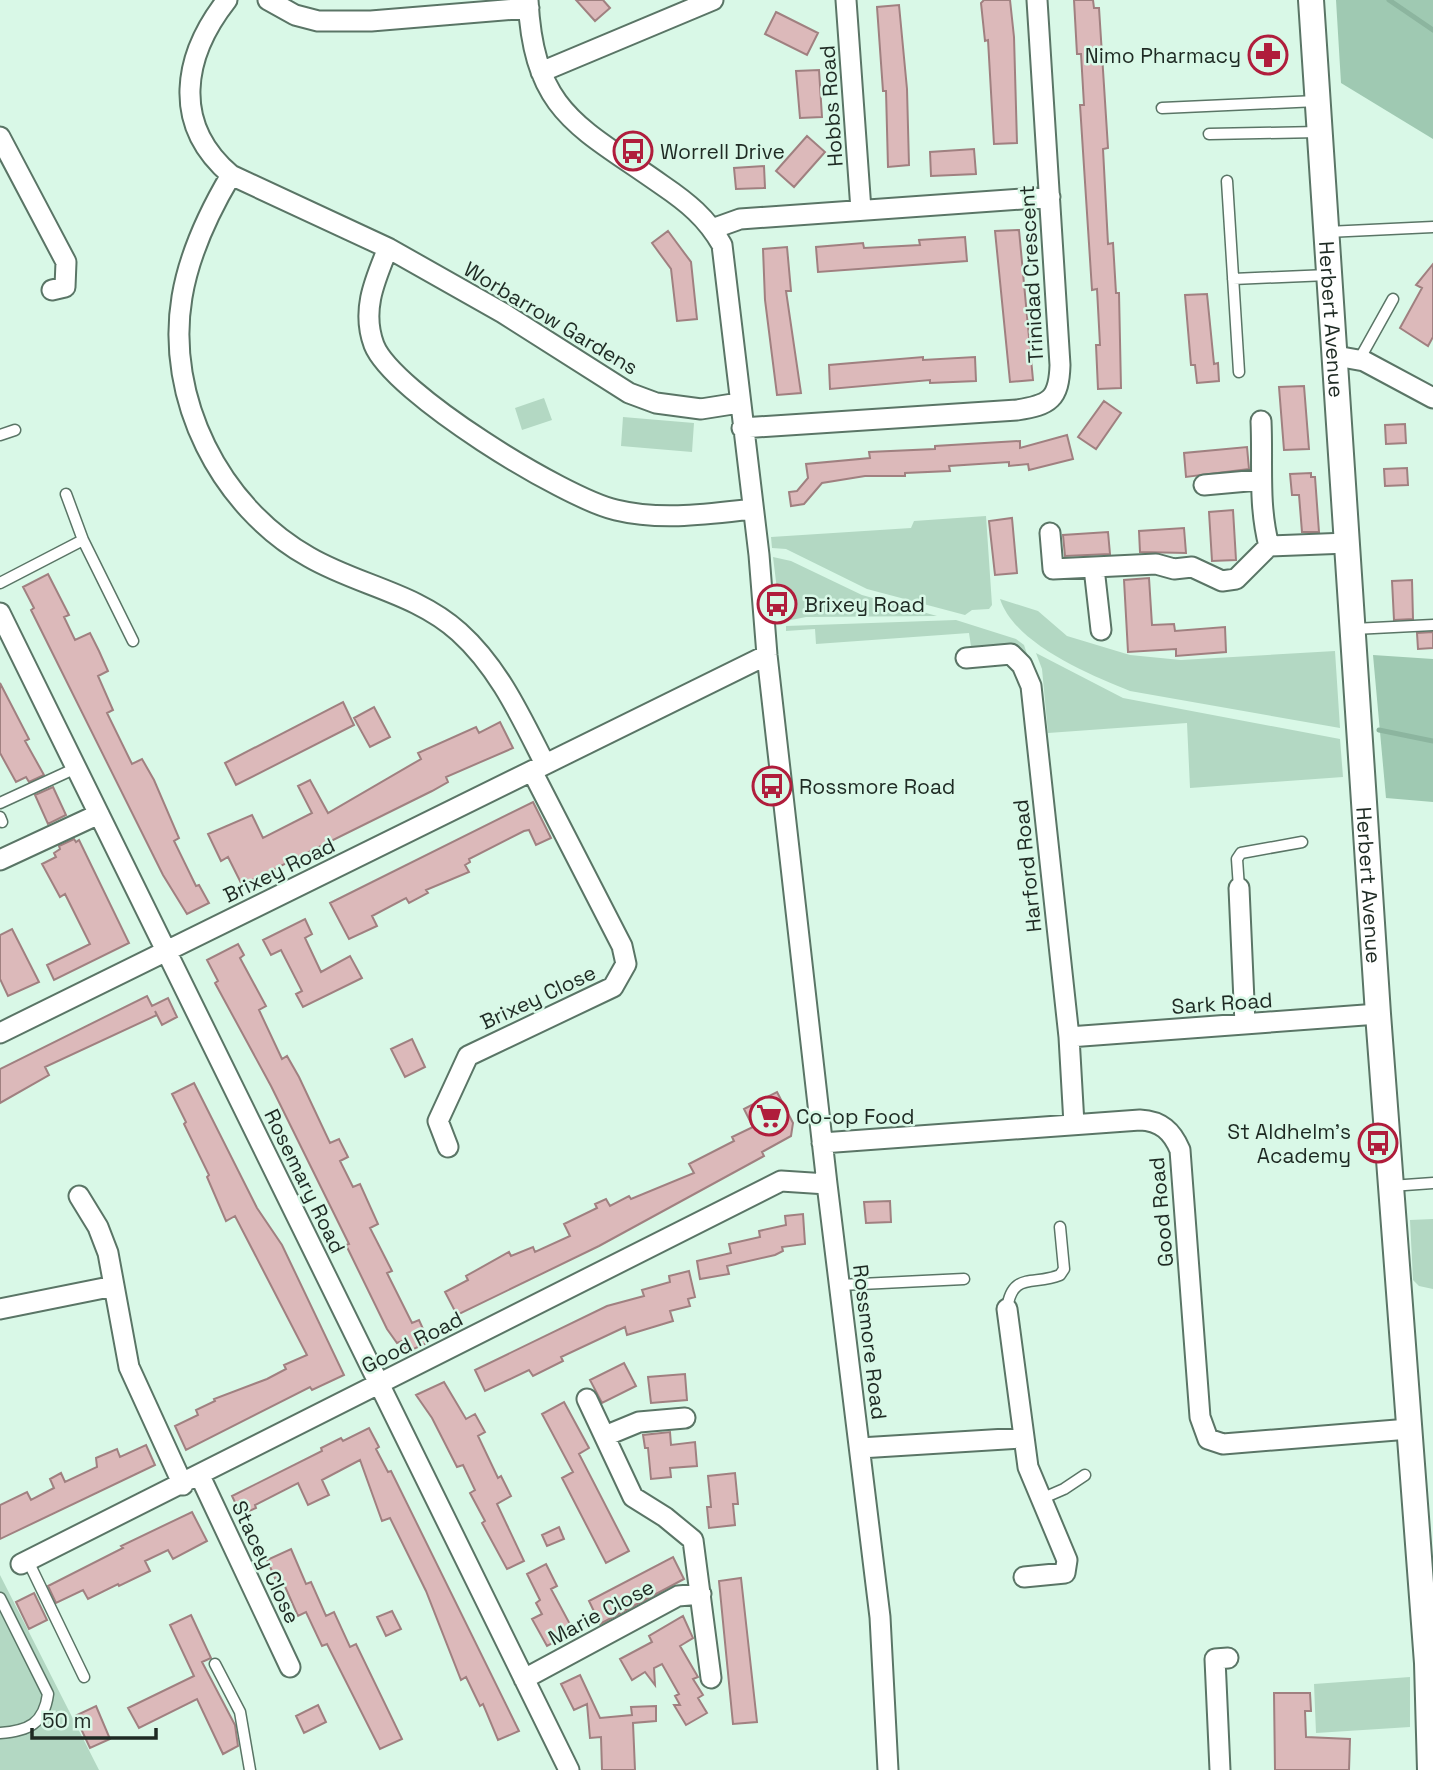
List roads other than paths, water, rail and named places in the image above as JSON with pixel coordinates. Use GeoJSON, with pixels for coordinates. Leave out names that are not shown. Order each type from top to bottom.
{"type":"FeatureCollection","features":[{"type":"Feature","properties":{"kind":"street"},"geometry":{"type":"LineString","coordinates":[[227,0],[209,23],[196,49],[188,93],[199,133],[210,154],[231,175]]}},
{"type":"Feature","properties":{"kind":"street"},"geometry":{"type":"LineString","coordinates":[[268,0],[295,15],[318,21],[371,21],[528,4]]}},
{"type":"Feature","properties":{"kind":"street"},"geometry":{"type":"LineString","coordinates":[[541,72],[713,0]]}},
{"type":"Feature","properties":{"kind":"street","name":"Hobbs Road"},"geometry":{"type":"LineString","coordinates":[[846,0],[861,210]]}},
{"type":"Feature","properties":{"kind":"street","name":"Trinidad Crescent"},"geometry":{"type":"LineString","coordinates":[[742,428],[1017,410],[1050,400],[1060,384],[1060,365],[1037,0]]}},
{"type":"Feature","properties":{"kind":"street","name":"Herbert Avenue"},"geometry":{"type":"LineString","coordinates":[[1311,0],[1328,275],[1347,358],[1348,543],[1378,1014],[1409,1429],[1430,1662],[1431,1767]]}},
{"type":"Feature","properties":{"kind":"street","name":"Rossmore Road"},"geometry":{"type":"LineString","coordinates":[[528,4],[541,72],[559,107],[578,127],[689,204],[712,229],[722,245],[822,1143],[880,1617],[888,1770]]}},
{"type":"Feature","properties":{"kind":"street"},"geometry":{"type":"LineString","coordinates":[[0,137],[66,262],[65,286],[52,290]]}},
{"type":"Feature","properties":{"kind":"street","name":"Worbarrow Gardens"},"geometry":{"type":"LineString","coordinates":[[231,175],[388,248],[503,313],[629,393],[656,403],[701,409],[739,403]]}},
{"type":"Feature","properties":{"kind":"street","name":"Brixey Close"},"geometry":{"type":"LineString","coordinates":[[231,175],[189,265],[182,297],[180,350],[184,384],[202,442],[227,483],[265,524],[289,545],[331,568],[370,582],[427,609],[458,630],[506,688],[539,767],[622,946],[626,964],[624,973],[613,987],[468,1056],[438,1121],[448,1147]]}},
{"type":"Feature","properties":{"kind":"street"},"geometry":{"type":"LineString","coordinates":[[712,229],[740,219],[1050,197]]}},
{"type":"Feature","properties":{"kind":"street"},"geometry":{"type":"LineString","coordinates":[[388,248],[369,305],[369,324],[375,346],[384,362],[405,383],[498,451],[576,495],[614,510],[646,516],[753,509]]}},
{"type":"Feature","properties":{"kind":"street"},"geometry":{"type":"LineString","coordinates":[[1347,358],[1433,398]]}},
{"type":"Feature","properties":{"kind":"street"},"geometry":{"type":"LineString","coordinates":[[1261,421],[1264,466],[1259,480],[1269,547]]}},
{"type":"Feature","properties":{"kind":"street"},"geometry":{"type":"LineString","coordinates":[[1205,485],[1259,480]]}},
{"type":"Feature","properties":{"kind":"street"},"geometry":{"type":"LineString","coordinates":[[1050,533],[1053,569],[1156,564],[1174,569],[1192,568],[1222,581],[1236,579],[1269,547],[1348,543]]}},
{"type":"Feature","properties":{"kind":"street"},"geometry":{"type":"LineString","coordinates":[[1094,568],[1101,630]]}},
{"type":"Feature","properties":{"kind":"street","name":"Rosemary Road"},"geometry":{"type":"LineString","coordinates":[[0,613],[569,1770]]}},
{"type":"Feature","properties":{"kind":"street","name":"Harford Road"},"geometry":{"type":"LineString","coordinates":[[965,658],[1011,654],[1022,665],[1031,686],[1069,1037],[1074,1125]]}},
{"type":"Feature","properties":{"kind":"street","name":"Brixey Road"},"geometry":{"type":"LineString","coordinates":[[0,1033],[767,655]]}},
{"type":"Feature","properties":{"kind":"street"},"geometry":{"type":"LineString","coordinates":[[0,860],[99,814]]}},
{"type":"Feature","properties":{"kind":"street"},"geometry":{"type":"LineString","coordinates":[[1239,888],[1245,1024]]}},
{"type":"Feature","properties":{"kind":"street","name":"Sark Road"},"geometry":{"type":"LineString","coordinates":[[1069,1037],[1378,1014]]}},
{"type":"Feature","properties":{"kind":"street","name":"Good Road"},"geometry":{"type":"LineString","coordinates":[[822,1143],[1151,1120],[1164,1127],[1176,1141],[1181,1157],[1200,1417],[1208,1439],[1223,1444],[1409,1429]]}},
{"type":"Feature","properties":{"kind":"street","name":"Good Road"},"geometry":{"type":"LineString","coordinates":[[24,1562],[192,1481],[781,1181],[827,1184]]}},
{"type":"Feature","properties":{"kind":"street","name":"Stacey Close"},"geometry":{"type":"LineString","coordinates":[[79,1196],[98,1227],[108,1253],[129,1367],[290,1667]]}},
{"type":"Feature","properties":{"kind":"street"},"geometry":{"type":"LineString","coordinates":[[0,1309],[114,1286]]}},
{"type":"Feature","properties":{"kind":"street"},"geometry":{"type":"LineString","coordinates":[[1007,1309],[1022,1438],[1028,1467],[1067,1560],[1065,1573],[1024,1577]]}},
{"type":"Feature","properties":{"kind":"street"},"geometry":{"type":"LineString","coordinates":[[587,1399],[632,1497],[666,1517],[693,1540],[711,1678]]}},
{"type":"Feature","properties":{"kind":"street"},"geometry":{"type":"LineString","coordinates":[[605,1436],[639,1422],[685,1418]]}},
{"type":"Feature","properties":{"kind":"street"},"geometry":{"type":"LineString","coordinates":[[860,1448],[1022,1438]]}},
{"type":"Feature","properties":{"kind":"street","name":"Marie Close"},"geometry":{"type":"LineString","coordinates":[[524,1679],[678,1596],[701,1594]]}},
{"type":"Feature","properties":{"kind":"street"},"geometry":{"type":"LineString","coordinates":[[1220,1770],[1215,1659],[1228,1658]]}},
{"type":"Feature","properties":{"kind":"lane"},"geometry":{"type":"LineString","coordinates":[[1162,108],[1317,101]]}},
{"type":"Feature","properties":{"kind":"lane"},"geometry":{"type":"LineString","coordinates":[[1209,134],[1320,132]]}},
{"type":"Feature","properties":{"kind":"lane"},"geometry":{"type":"LineString","coordinates":[[1227,181],[1239,372]]}},
{"type":"Feature","properties":{"kind":"lane"},"geometry":{"type":"LineString","coordinates":[[1326,232],[1433,228]]}},
{"type":"Feature","properties":{"kind":"lane"},"geometry":{"type":"LineString","coordinates":[[1233,279],[1328,275]]}},
{"type":"Feature","properties":{"kind":"lane"},"geometry":{"type":"LineString","coordinates":[[1347,358],[1393,299]]}},
{"type":"Feature","properties":{"kind":"lane"},"geometry":{"type":"LineString","coordinates":[[0,435],[15,430]]}},
{"type":"Feature","properties":{"kind":"lane"},"geometry":{"type":"LineString","coordinates":[[66,494],[83,540],[133,641]]}},
{"type":"Feature","properties":{"kind":"lane"},"geometry":{"type":"LineString","coordinates":[[0,583],[83,540]]}},
{"type":"Feature","properties":{"kind":"lane"},"geometry":{"type":"LineString","coordinates":[[1354,629],[1433,625]]}},
{"type":"Feature","properties":{"kind":"lane"},"geometry":{"type":"LineString","coordinates":[[0,803],[76,768]]}},
{"type":"Feature","properties":{"kind":"lane"},"geometry":{"type":"LineString","coordinates":[[1239,888],[1237,859],[1241,853],[1302,842]]}},
{"type":"Feature","properties":{"kind":"lane"},"geometry":{"type":"LineString","coordinates":[[1391,1186],[1433,1183]]}},
{"type":"Feature","properties":{"kind":"lane"},"geometry":{"type":"LineString","coordinates":[[1007,1309],[1009,1293],[1016,1286],[1060,1275],[1064,1269],[1060,1227]]}},
{"type":"Feature","properties":{"kind":"lane"},"geometry":{"type":"LineString","coordinates":[[839,1285],[964,1279]]}},
{"type":"Feature","properties":{"kind":"lane"},"geometry":{"type":"LineString","coordinates":[[1040,1499],[1085,1475]]}},
{"type":"Feature","properties":{"kind":"lane"},"geometry":{"type":"LineString","coordinates":[[24,1562],[84,1677]]}},
{"type":"Feature","properties":{"kind":"lane"},"geometry":{"type":"LineString","coordinates":[[0,1598],[48,1694],[46,1710],[35,1726],[21,1731],[0,1733]]}},
{"type":"Feature","properties":{"kind":"lane"},"geometry":{"type":"LineString","coordinates":[[215,1664],[240,1712],[250,1770]]}},
{"type":"Feature","properties":{"kind":"waterway"},"geometry":{"type":"LineString","coordinates":[[1389,0],[1433,30]]}},
{"type":"Feature","properties":{"kind":"waterway"},"geometry":{"type":"LineString","coordinates":[[1379,730],[1433,741]]}},
{"type":"Feature","properties":{"kind":"place","name":"Nimo Pharmacy"},"geometry":{"type":"Point","coordinates":[1268,55]}},
{"type":"Feature","properties":{"kind":"place","name":"Worrell Drive"},"geometry":{"type":"Point","coordinates":[633,151]}},
{"type":"Feature","properties":{"kind":"place","name":"Brixey Road"},"geometry":{"type":"Point","coordinates":[777,604]}},
{"type":"Feature","properties":{"kind":"place","name":"Rossmore Road"},"geometry":{"type":"Point","coordinates":[772,786]}},
{"type":"Feature","properties":{"kind":"place","name":"Co-op Food"},"geometry":{"type":"Point","coordinates":[769,1116]}},
{"type":"Feature","properties":{"kind":"place","name":"St Aldhelm's Academy"},"geometry":{"type":"Point","coordinates":[1378,1143]}}]}
